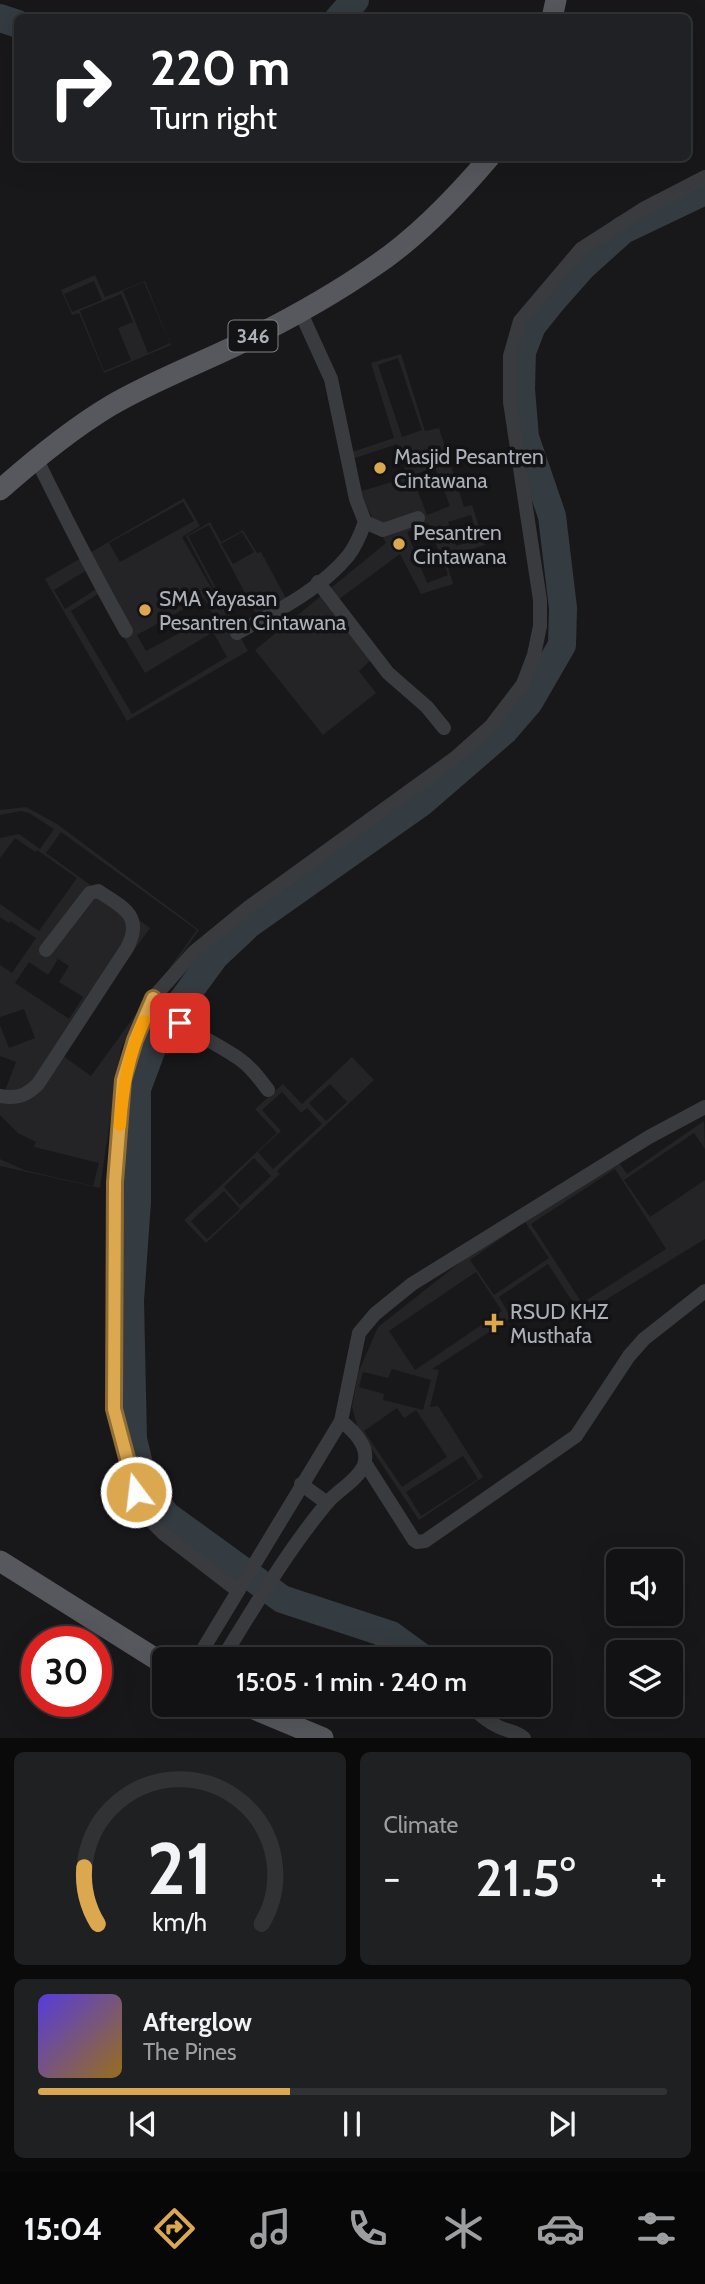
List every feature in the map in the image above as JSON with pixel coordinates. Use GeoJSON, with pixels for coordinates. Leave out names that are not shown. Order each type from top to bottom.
{"type":"FeatureCollection","features":[{"type":"Feature","properties":{"kind":"main road","name":"346"},"geometry":{"type":"LineString","coordinates":[[0,490],[78,426],[113,404],[237,345],[376,266],[414,235],[486,161]]}},
{"type":"Feature","properties":{"kind":"main road"},"geometry":{"type":"LineString","coordinates":[[0,1561],[152,1656]]}},
{"type":"Feature","properties":{"kind":"main road"},"geometry":{"type":"LineString","coordinates":[[273,1717],[323,1738]]}},
{"type":"Feature","properties":{"kind":"street"},"geometry":{"type":"LineString","coordinates":[[241,1586],[164,1534],[151,1521],[136,1492],[114,1409],[115,1182],[123,1080],[135,1040],[153,998],[194,952],[249,907],[455,758],[491,726],[523,684],[534,655],[540,626],[540,600],[510,402],[510,356],[520,321],[581,250],[645,208],[705,177]]}},
{"type":"Feature","properties":{"kind":"street"},"geometry":{"type":"LineString","coordinates":[[237,633],[282,609],[348,556],[365,522],[356,499],[331,379],[300,311]]}},
{"type":"Feature","properties":{"kind":"street"},"geometry":{"type":"LineString","coordinates":[[36,458],[87,563],[127,631]]}},
{"type":"Feature","properties":{"kind":"street"},"geometry":{"type":"LineString","coordinates":[[365,522],[383,530],[418,518]]}},
{"type":"Feature","properties":{"kind":"street"},"geometry":{"type":"LineString","coordinates":[[318,582],[388,673],[427,707],[444,728]]}},
{"type":"Feature","properties":{"kind":"street"},"geometry":{"type":"LineString","coordinates":[[0,1096],[20,1097],[30,1093],[38,1084],[127,948],[134,934],[134,925],[130,916],[118,904],[97,891],[90,893],[46,950]]}},
{"type":"Feature","properties":{"kind":"street"},"geometry":{"type":"LineString","coordinates":[[153,998],[165,1014],[240,1059],[257,1074],[268,1090]]}},
{"type":"Feature","properties":{"kind":"street"},"geometry":{"type":"LineString","coordinates":[[204,1647],[341,1421],[359,1333],[375,1314],[412,1284],[649,1137],[705,1108]]}},
{"type":"Feature","properties":{"kind":"street"},"geometry":{"type":"LineString","coordinates":[[341,1421],[353,1430],[363,1445],[365,1463],[414,1540],[419,1543],[425,1541],[576,1436],[629,1356],[644,1339],[705,1291]]}},
{"type":"Feature","properties":{"kind":"street"},"geometry":{"type":"LineString","coordinates":[[230,1647],[271,1580],[327,1503],[360,1472],[365,1463]]}},
{"type":"Feature","properties":{"kind":"street"},"geometry":{"type":"LineString","coordinates":[[301,1484],[327,1503]]}},
{"type":"Feature","properties":{"kind":"street"},"geometry":{"type":"LineString","coordinates":[[485,1717],[498,1727],[521,1735]]}},
{"type":"Feature","properties":{"kind":"shaded area"},"geometry":{"type":"Polygon","coordinates":[[[95,275],[105,297],[145,281],[171,345],[104,373],[79,313],[72,315],[61,290],[95,275]],[[94,281],[64,294],[72,312],[102,300],[94,281]],[[144,282],[123,291],[148,353],[170,343],[144,282]],[[121,294],[80,311],[104,371],[131,360],[118,328],[133,322],[121,294]]]}},
{"type":"Feature","properties":{"kind":"shaded area","name":"Pesantren Cintawana"},"geometry":{"type":"Polygon","coordinates":[[[401,354],[425,431],[439,428],[464,507],[472,505],[485,545],[445,557],[453,584],[421,594],[400,554],[331,605],[372,659],[359,671],[376,693],[323,735],[255,650],[386,543],[363,500],[349,453],[394,438],[371,363],[401,354]],[[398,358],[378,365],[402,437],[422,430],[398,358]],[[397,444],[352,459],[362,491],[408,477],[397,444]],[[435,467],[412,476],[427,515],[450,506],[435,467]],[[471,515],[448,522],[456,546],[479,539],[471,515]],[[428,523],[407,532],[427,583],[448,575],[428,523]]]}},
{"type":"Feature","properties":{"kind":"shaded area","name":"SMA Yayasan Pesantren Cintawana"},"geometry":{"type":"Polygon","coordinates":[[[184,498],[200,526],[182,537],[235,629],[186,536],[210,522],[221,542],[243,530],[257,553],[261,552],[288,602],[236,629],[248,651],[127,721],[45,579],[184,498]],[[183,502],[109,543],[120,562],[194,521],[183,502]],[[209,525],[188,536],[237,627],[257,616],[209,525]],[[242,532],[221,544],[233,564],[254,552],[242,532]],[[87,570],[54,590],[65,609],[98,588],[87,570]],[[98,594],[71,611],[132,714],[227,657],[213,632],[145,673],[98,594]],[[204,598],[137,635],[146,651],[213,615],[204,598]]]}},
{"type":"Feature","properties":{"kind":"shaded area"},"geometry":{"type":"Polygon","coordinates":[[[26,807],[57,824],[199,930],[139,1014],[121,1049],[100,1188],[0,1166],[0,1159],[24,1170],[93,1186],[99,1163],[34,1147],[36,1142],[18,1133],[0,1115],[0,1092],[4,1093],[16,1062],[0,1056],[0,1025],[9,1048],[35,1038],[24,1009],[0,1017],[0,965],[12,973],[36,938],[0,917],[0,904],[39,931],[77,878],[15,838],[0,858],[0,838],[19,834],[40,849],[54,829],[29,813],[21,811],[0,815],[0,810],[26,807]],[[61,832],[46,853],[150,928],[59,1053],[91,1076],[197,930],[61,832]],[[58,959],[48,975],[29,962],[15,983],[69,1019],[83,997],[59,982],[69,966],[58,959]]]}},
{"type":"Feature","properties":{"kind":"shaded area"},"geometry":{"type":"Polygon","coordinates":[[[352,1057],[374,1080],[277,1171],[280,1174],[206,1243],[184,1220],[277,1133],[255,1109],[283,1084],[302,1104],[352,1057]],[[330,1084],[309,1103],[326,1121],[347,1102],[330,1084]],[[282,1092],[262,1110],[281,1131],[258,1152],[273,1169],[322,1124],[307,1108],[301,1113],[282,1092]],[[254,1158],[224,1187],[240,1205],[271,1176],[254,1158]],[[224,1191],[191,1221],[207,1239],[240,1209],[224,1191]]]}},
{"type":"Feature","properties":{"kind":"shaded area","name":"RSUD KHZ Musthafa"},"geometry":{"type":"Polygon","coordinates":[[[704,1121],[705,1149],[694,1133],[624,1180],[650,1217],[705,1180],[705,1239],[581,1315],[548,1264],[499,1297],[511,1318],[432,1369],[439,1370],[430,1407],[438,1406],[483,1477],[419,1520],[358,1429],[352,1407],[358,1373],[378,1327],[472,1253],[616,1158],[627,1174],[704,1121]],[[615,1169],[531,1224],[582,1303],[666,1249],[615,1169]],[[525,1222],[470,1260],[494,1295],[549,1258],[525,1222]],[[476,1272],[389,1331],[415,1370],[502,1311],[476,1272]],[[392,1369],[388,1378],[363,1372],[359,1387],[384,1394],[383,1400],[423,1410],[431,1380],[392,1369]],[[397,1408],[364,1431],[402,1487],[447,1457],[416,1410],[404,1418],[397,1408]],[[463,1456],[406,1492],[421,1516],[478,1479],[463,1456]]]}},
{"type":"Feature","properties":{"kind":"waterway"},"geometry":{"type":"LineString","coordinates":[[343,14],[355,0]]}},
{"type":"Feature","properties":{"kind":"waterway"},"geometry":{"type":"LineString","coordinates":[[0,18],[14,23]]}},
{"type":"Feature","properties":{"kind":"waterway"},"geometry":{"type":"LineString","coordinates":[[408,1647],[391,1635],[282,1599],[166,1515],[144,1485],[133,1439],[130,1300],[137,1202],[137,1089],[157,1035],[215,956],[249,924],[422,802],[504,731],[529,702],[562,645],[563,608],[552,516],[525,437],[521,389],[522,352],[532,326],[552,301],[583,266],[623,230],[705,191]]}},
{"type":"Feature","properties":{"kind":"slow traffic"},"geometry":{"type":"LineString","coordinates":[[120,1125],[123,1080],[135,1040],[144,1021]]}},
{"type":"Feature","properties":{"kind":"place","name":"Masjid Pesantren Cintawana"},"geometry":{"type":"Point","coordinates":[380,468]}},
{"type":"Feature","properties":{"kind":"place","name":"Pesantren Cintawana"},"geometry":{"type":"Point","coordinates":[399,544]}},
{"type":"Feature","properties":{"kind":"place","name":"SMA Yayasan Pesantren Cintawana"},"geometry":{"type":"Point","coordinates":[145,610]}},
{"type":"Feature","properties":{"kind":"place","name":"RSUD KHZ Musthafa"},"geometry":{"type":"Point","coordinates":[494,1323]}},
{"type":"Feature","properties":{"kind":"route"},"geometry":{"type":"LineString","coordinates":[[136,1492],[114,1409],[115,1182],[123,1080],[135,1040],[153,998],[165,1014],[180,1023]]}}]}
